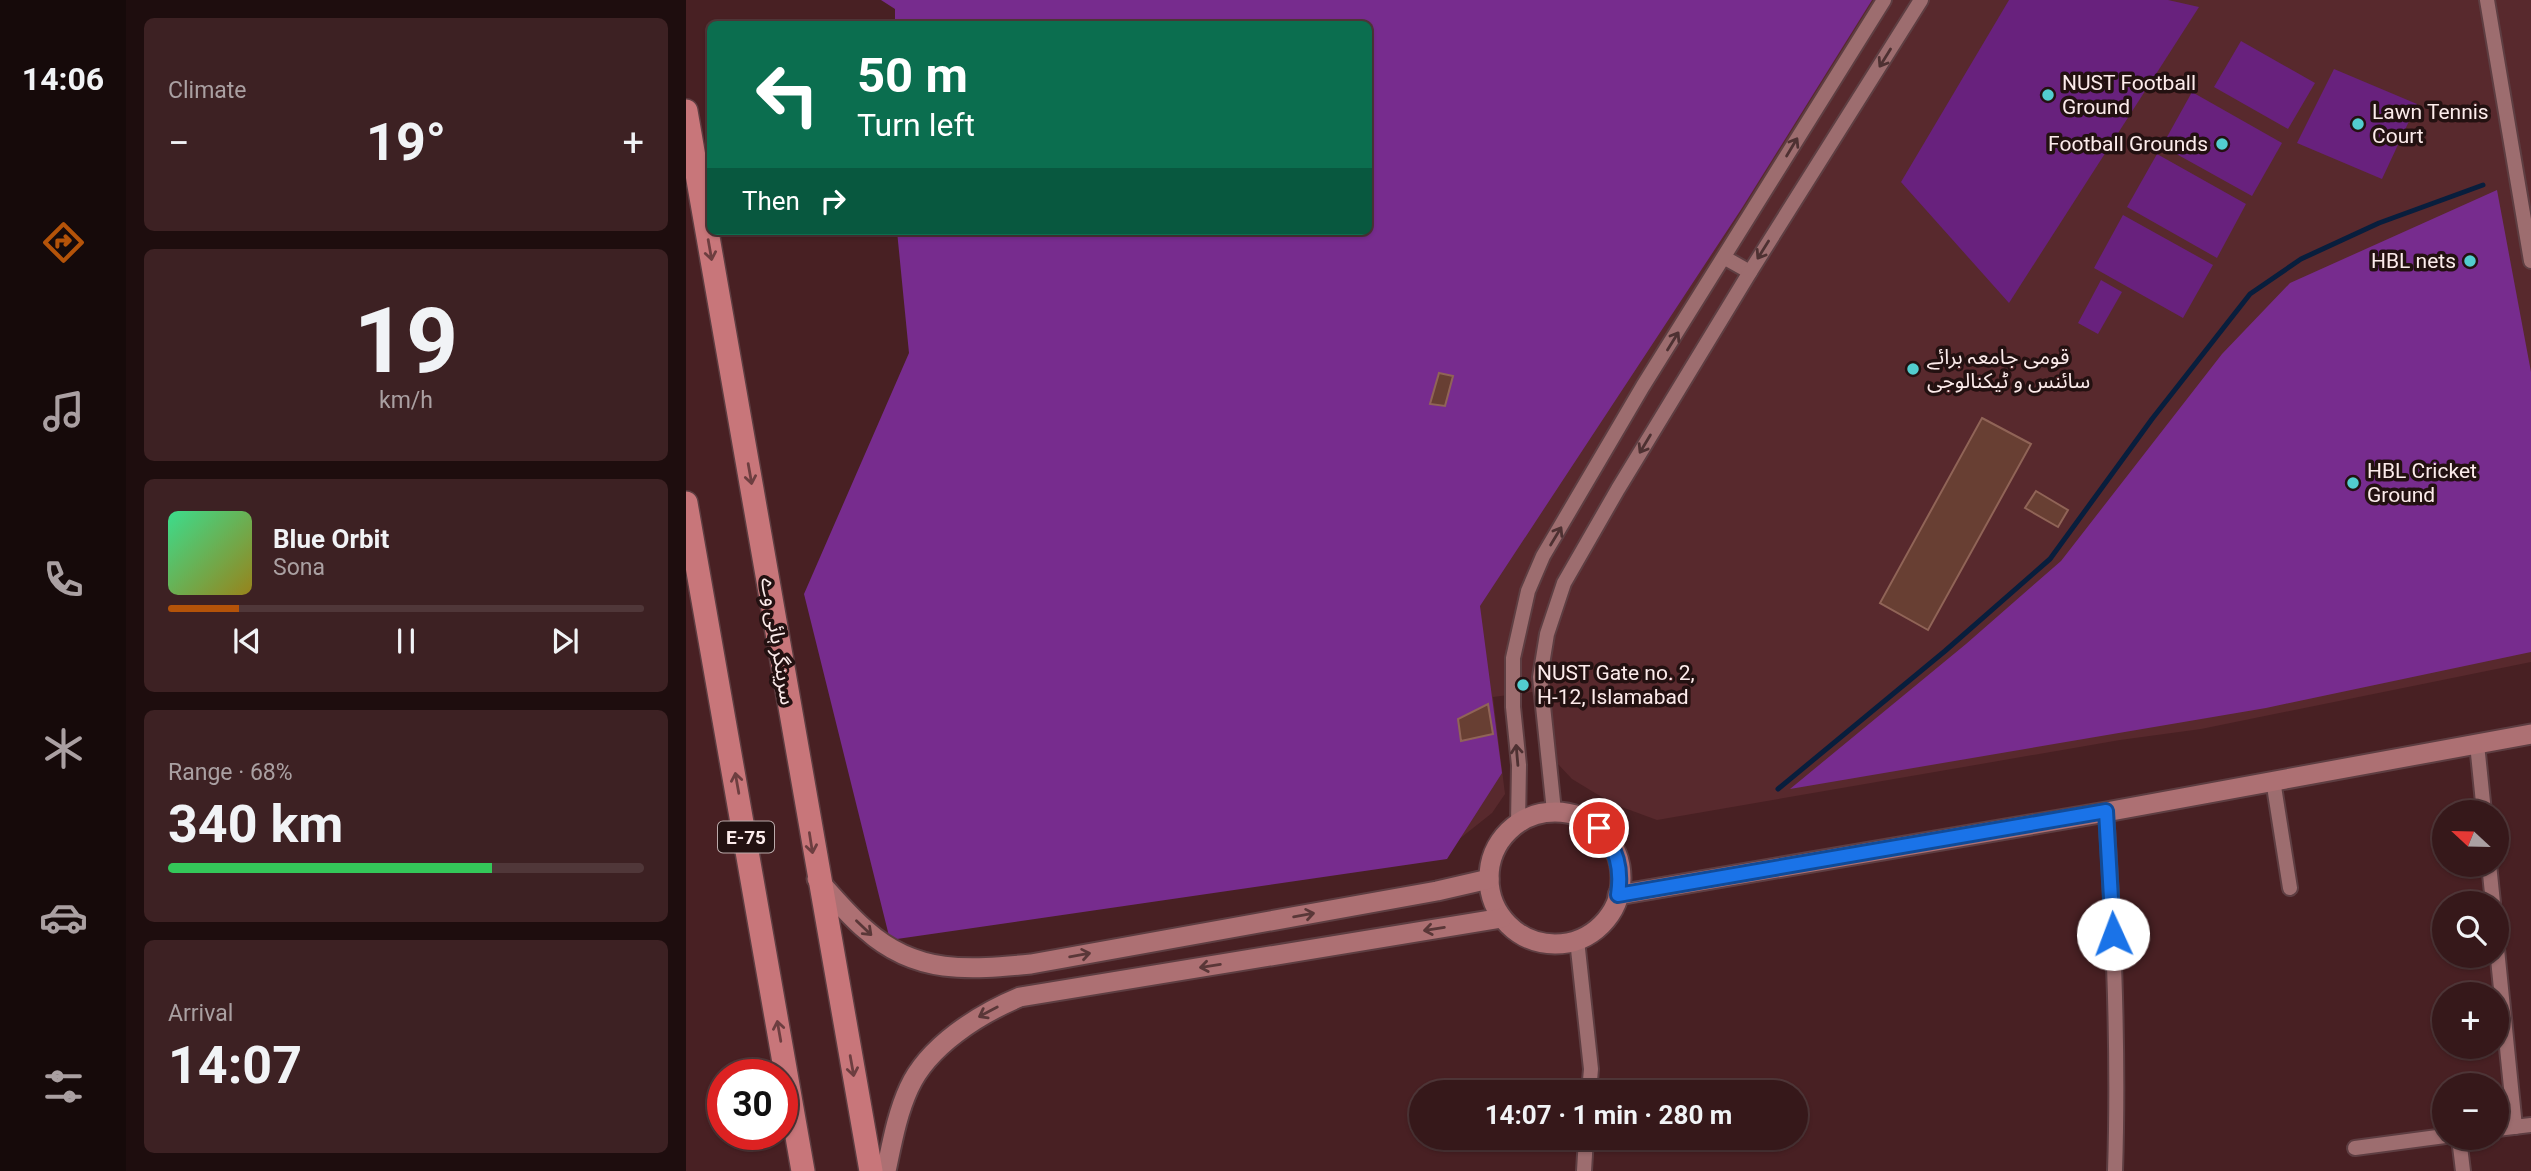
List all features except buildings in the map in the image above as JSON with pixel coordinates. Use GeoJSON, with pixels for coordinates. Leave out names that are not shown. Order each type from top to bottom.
{"type":"FeatureCollection","features":[{"type":"Feature","properties":{"kind":"highway","name":"سرینگر ہائی وے"},"geometry":{"type":"LineString","coordinates":[[686,111],[707,231]]}},
{"type":"Feature","properties":{"kind":"highway","name":"سرینگر ہائی وے"},"geometry":{"type":"LineString","coordinates":[[708,235],[817,879],[871,1171]]}},
{"type":"Feature","properties":{"kind":"highway","name":"E-75"},"geometry":{"type":"LineString","coordinates":[[686,503],[803,1171]]}},
{"type":"Feature","properties":{"kind":"main road"},"geometry":{"type":"LineString","coordinates":[[1618,895],[2531,734]]}},
{"type":"Feature","properties":{"kind":"main road"},"geometry":{"type":"LineString","coordinates":[[1554,811],[1570,813],[1586,819],[1599,828],[1609,840],[1617,855],[1621,875],[1618,895],[1610,915],[1595,930],[1577,940],[1556,944],[1536,942],[1517,932],[1502,918],[1492,900],[1489,879],[1492,858],[1502,838],[1518,823],[1535,815],[1554,811]]}},
{"type":"Feature","properties":{"kind":"main road"},"geometry":{"type":"LineString","coordinates":[[817,879],[863,928],[897,952],[926,964],[974,970],[1031,964],[1437,891],[1489,879]]}},
{"type":"Feature","properties":{"kind":"main road"},"geometry":{"type":"LineString","coordinates":[[886,1171],[894,1131],[910,1085],[930,1059],[962,1027],[991,1009],[1020,997],[1502,918]]}},
{"type":"Feature","properties":{"kind":"street"},"geometry":{"type":"LineString","coordinates":[[1518,823],[1519,765],[1513,708],[1513,658],[1528,591],[1544,556],[1643,386],[1884,0]]}},
{"type":"Feature","properties":{"kind":"street"},"geometry":{"type":"LineString","coordinates":[[1554,811],[1540,677],[1553,613],[1564,583],[1750,272],[1921,0]]}},
{"type":"Feature","properties":{"kind":"street"},"geometry":{"type":"LineString","coordinates":[[2487,0],[2531,261]]}},
{"type":"Feature","properties":{"kind":"street"},"geometry":{"type":"LineString","coordinates":[[1725,258],[1750,272]]}},
{"type":"Feature","properties":{"kind":"street"},"geometry":{"type":"LineString","coordinates":[[2477,744],[2483,800]]}},
{"type":"Feature","properties":{"kind":"street"},"geometry":{"type":"LineString","coordinates":[[2273,780],[2290,888]]}},
{"type":"Feature","properties":{"kind":"street"},"geometry":{"type":"LineString","coordinates":[[2106,811],[2113,909],[2118,1079],[2115,1171]]}},
{"type":"Feature","properties":{"kind":"street"},"geometry":{"type":"LineString","coordinates":[[1577,940],[1590,1080]]}},
{"type":"Feature","properties":{"kind":"street"},"geometry":{"type":"LineString","coordinates":[[2499,968],[2515,1127]]}},
{"type":"Feature","properties":{"kind":"street"},"geometry":{"type":"LineString","coordinates":[[2509,1128],[2531,1125]]}},
{"type":"Feature","properties":{"kind":"street"},"geometry":{"type":"LineString","coordinates":[[2355,1147],[2432,1138]]}},
{"type":"Feature","properties":{"kind":"street"},"geometry":{"type":"LineString","coordinates":[[1584,1171],[1585,1150]]}},
{"type":"Feature","properties":{"kind":"street"},"geometry":{"type":"LineString","coordinates":[[2460,1150],[2463,1171]]}},
{"type":"Feature","properties":{"kind":"shaded area"},"geometry":{"type":"Polygon","coordinates":[[[881,0],[1872,0],[1742,208],[1480,606],[1502,773],[1447,859],[890,940],[804,594],[909,353],[897,235],[1372,235],[1372,21],[895,21],[895,9],[881,0]]]}},
{"type":"Feature","properties":{"kind":"shaded area","name":"قومی جامعہ برائے سائنس و ٹیکنالوجی"},"geometry":{"type":"Polygon","coordinates":[[[1232,0],[2531,0],[2531,662],[2201,729],[2120,740],[1657,820],[1619,806],[1595,793],[1572,779],[1556,762],[1548,690],[1493,697],[1505,794],[1492,813],[1458,840],[1369,235],[1372,235],[1372,21],[1351,21],[1232,0]]]}},
{"type":"Feature","properties":{"kind":"shaded area","name":"NUST Football Ground"},"geometry":{"type":"Polygon","coordinates":[[[2009,0],[2168,0],[2199,7],[2009,303],[1901,182],[2009,0]]]}},
{"type":"Feature","properties":{"kind":"shaded area"},"geometry":{"type":"Polygon","coordinates":[[[2241,41],[2315,83],[2288,129],[2214,87],[2241,41]]]}},
{"type":"Feature","properties":{"kind":"shaded area","name":"Lawn Tennis Court"},"geometry":{"type":"Polygon","coordinates":[[[2334,69],[2417,104],[2382,179],[2297,143],[2334,69]]]}},
{"type":"Feature","properties":{"kind":"shaded area","name":"Football Grounds"},"geometry":{"type":"Polygon","coordinates":[[[2192,92],[2282,143],[2252,196],[2162,146],[2192,92]]]}},
{"type":"Feature","properties":{"kind":"shaded area","name":"Football Grounds"},"geometry":{"type":"Polygon","coordinates":[[[2157,154],[2246,204],[2217,258],[2127,207],[2157,154]]]}},
{"type":"Feature","properties":{"kind":"shaded area"},"geometry":{"type":"Polygon","coordinates":[[[2497,190],[2531,372],[2531,652],[2266,708],[1790,789],[1966,644],[2061,561],[2222,354],[2290,283],[2497,190]]]}},
{"type":"Feature","properties":{"kind":"shaded area","name":"Football Grounds"},"geometry":{"type":"Polygon","coordinates":[[[2123,215],[2213,265],[2183,318],[2094,268],[2123,215]]]}},
{"type":"Feature","properties":{"kind":"shaded area"},"geometry":{"type":"Polygon","coordinates":[[[2101,280],[2122,292],[2098,334],[2078,323],[2101,280]]]}},
{"type":"Feature","properties":{"kind":"waterway"},"geometry":{"type":"LineString","coordinates":[[1778,789],[1945,651],[2050,559],[2152,419],[2250,294],[2301,259],[2379,223],[2483,185]]}},
{"type":"Feature","properties":{"kind":"place","name":"NUST Football Ground"},"geometry":{"type":"Point","coordinates":[2048,95]}},
{"type":"Feature","properties":{"kind":"place","name":"Lawn Tennis Court"},"geometry":{"type":"Point","coordinates":[2358,124]}},
{"type":"Feature","properties":{"kind":"place","name":"Football Grounds"},"geometry":{"type":"Point","coordinates":[2222,144]}},
{"type":"Feature","properties":{"kind":"place","name":"HBL nets"},"geometry":{"type":"Point","coordinates":[2470,261]}},
{"type":"Feature","properties":{"kind":"place","name":"قومی جامعہ برائے سائنس و ٹیکنالوجی"},"geometry":{"type":"Point","coordinates":[1913,369]}},
{"type":"Feature","properties":{"kind":"place","name":"HBL Cricket Ground"},"geometry":{"type":"Point","coordinates":[2353,483]}},
{"type":"Feature","properties":{"kind":"place","name":"NUST Gate no. 2, H-12, Islamabad"},"geometry":{"type":"Point","coordinates":[1523,685]}},
{"type":"Feature","properties":{"kind":"route"},"geometry":{"type":"LineString","coordinates":[[1599,828],[1617,855],[1621,875],[1618,895],[2106,811],[2113,934]]}}]}
